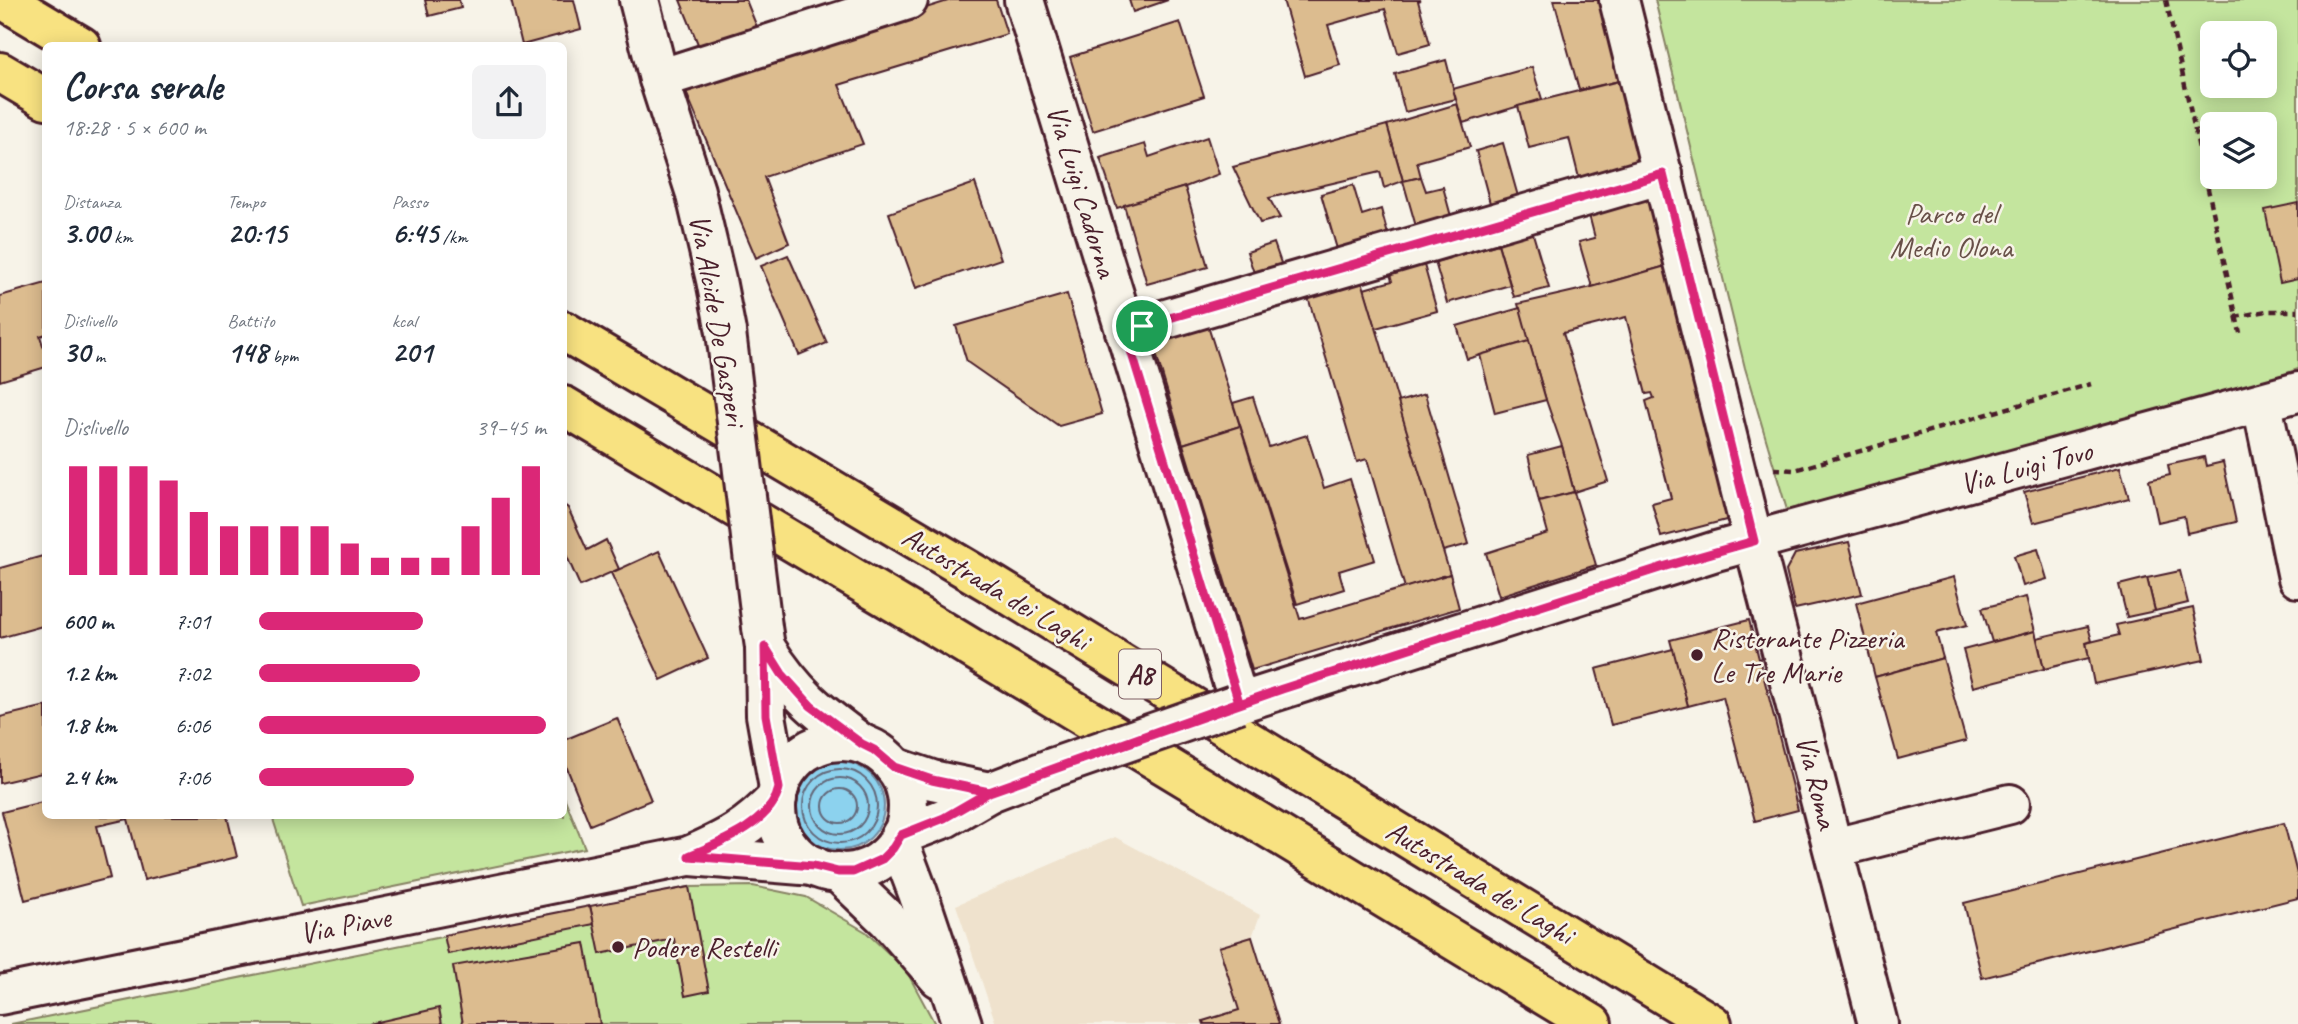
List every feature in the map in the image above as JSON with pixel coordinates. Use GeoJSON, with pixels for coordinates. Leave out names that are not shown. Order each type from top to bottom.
{"type":"FeatureCollection","features":[{"type":"Feature","properties":{"kind":"highway"},"geometry":{"type":"LineString","coordinates":[[4,0],[74,42]]}},
{"type":"Feature","properties":{"kind":"highway"},"geometry":{"type":"LineString","coordinates":[[0,72],[42,97]]}},
{"type":"Feature","properties":{"kind":"highway","name":"Autostrada dei Laghi"},"geometry":{"type":"LineString","coordinates":[[567,333],[1006,593],[1712,1024]]}},
{"type":"Feature","properties":{"kind":"highway","name":"A8"},"geometry":{"type":"LineString","coordinates":[[567,408],[960,641],[1592,1024]]}},
{"type":"Feature","properties":{"kind":"street","name":"Via Alcide De Gasperi"},"geometry":{"type":"LineString","coordinates":[[639,0],[659,79],[695,191],[712,258],[726,332],[763,637],[766,715],[778,793]]}},
{"type":"Feature","properties":{"kind":"street"},"geometry":{"type":"LineString","coordinates":[[659,79],[908,0]]}},
{"type":"Feature","properties":{"kind":"street","name":"Via Luigi Cadorna"},"geometry":{"type":"LineString","coordinates":[[1024,0],[1239,702]]}},
{"type":"Feature","properties":{"kind":"street","name":"Via Roma"},"geometry":{"type":"LineString","coordinates":[[1619,0],[1878,1024]]}},
{"type":"Feature","properties":{"kind":"street"},"geometry":{"type":"LineString","coordinates":[[1125,331],[1663,174]]}},
{"type":"Feature","properties":{"kind":"street","name":"Via Luigi Tovo"},"geometry":{"type":"LineString","coordinates":[[1754,541],[2298,392]]}},
{"type":"Feature","properties":{"kind":"street"},"geometry":{"type":"LineString","coordinates":[[2262,404],[2298,578]]}},
{"type":"Feature","properties":{"kind":"street","name":"Via Piave"},"geometry":{"type":"LineString","coordinates":[[689,856],[853,872],[882,859],[900,838],[944,818],[989,792],[1052,768],[1239,702],[1666,566],[1754,541]]}},
{"type":"Feature","properties":{"kind":"street","name":"Via Alcide De Gasperi"},"geometry":{"type":"LineString","coordinates":[[763,637],[782,674],[811,706],[862,744]]}},
{"type":"Feature","properties":{"kind":"street","name":"Via Piave"},"geometry":{"type":"LineString","coordinates":[[0,995],[689,856],[745,829],[778,793],[791,765],[811,748],[845,741],[862,744]]}},
{"type":"Feature","properties":{"kind":"street"},"geometry":{"type":"LineString","coordinates":[[862,744],[874,750],[894,767],[904,785],[908,806],[900,838],[957,1009]]}},
{"type":"Feature","properties":{"kind":"street"},"geometry":{"type":"LineString","coordinates":[[894,767],[932,780],[989,792]]}},
{"type":"Feature","properties":{"kind":"street"},"geometry":{"type":"LineString","coordinates":[[778,793],[776,814],[780,831],[788,845],[799,857],[826,869],[887,919],[957,1009]]}},
{"type":"Feature","properties":{"kind":"street"},"geometry":{"type":"LineString","coordinates":[[1834,848],[2010,804]]}},
{"type":"Feature","properties":{"kind":"path"},"geometry":{"type":"LineString","coordinates":[[2166,0],[2240,333]]}},
{"type":"Feature","properties":{"kind":"path"},"geometry":{"type":"LineString","coordinates":[[2235,317],[2267,311],[2298,311]]}},
{"type":"Feature","properties":{"kind":"path"},"geometry":{"type":"LineString","coordinates":[[1769,468],[1795,470],[2091,384]]}},
{"type":"Feature","properties":{"kind":"shaded area"},"geometry":{"type":"Polygon","coordinates":[[[1115,837],[1260,915],[1252,937],[1220,948],[1239,1010],[1204,1024],[996,1024],[956,905],[1115,837]]]}},
{"type":"Feature","properties":{"kind":"green space","name":"Parco del Medio Olona"},"geometry":{"type":"Polygon","coordinates":[[[1655,0],[2298,0],[2298,369],[2206,401],[1787,510],[1745,368],[1655,0]]]}},
{"type":"Feature","properties":{"kind":"green space"},"geometry":{"type":"Polygon","coordinates":[[[567,804],[585,848],[301,906],[273,819],[567,819],[567,804]]]}},
{"type":"Feature","properties":{"kind":"green space"},"geometry":{"type":"Polygon","coordinates":[[[753,886],[806,897],[866,932],[906,970],[935,1024],[11,1024],[689,887],[753,886]]]}},
{"type":"Feature","properties":{"kind":"water"},"geometry":{"type":"Polygon","coordinates":[[[840,762],[857,765],[871,775],[881,789],[884,806],[881,823],[871,837],[857,847],[840,850],[823,847],[809,837],[799,823],[796,806],[799,789],[809,775],[823,765],[840,762]]]}},
{"type":"Feature","properties":{"kind":"building"},"geometry":{"type":"Polygon","coordinates":[[[425,0],[459,0],[461,8],[429,16],[425,0]]]}},
{"type":"Feature","properties":{"kind":"building"},"geometry":{"type":"Polygon","coordinates":[[[511,0],[574,0],[581,29],[533,42],[521,42],[511,0]]]}},
{"type":"Feature","properties":{"kind":"building"},"geometry":{"type":"Polygon","coordinates":[[[680,0],[746,0],[757,27],[700,49],[680,0]]]}},
{"type":"Feature","properties":{"kind":"building"},"geometry":{"type":"Polygon","coordinates":[[[951,0],[996,0],[1007,34],[839,85],[863,144],[764,177],[789,243],[756,258],[683,85],[951,0]]]}},
{"type":"Feature","properties":{"kind":"building"},"geometry":{"type":"Polygon","coordinates":[[[1129,0],[1168,0],[1133,12],[1129,0]]]}},
{"type":"Feature","properties":{"kind":"building"},"geometry":{"type":"Polygon","coordinates":[[[1283,0],[1421,0],[1418,1],[1430,44],[1398,53],[1385,9],[1328,25],[1340,65],[1305,76],[1283,0]]]}},
{"type":"Feature","properties":{"kind":"building"},"geometry":{"type":"Polygon","coordinates":[[[1554,0],[1599,0],[1619,81],[1579,90],[1554,0]]]}},
{"type":"Feature","properties":{"kind":"building"},"geometry":{"type":"Polygon","coordinates":[[[1180,22],[1204,96],[1093,131],[1070,57],[1180,22]]]}},
{"type":"Feature","properties":{"kind":"building"},"geometry":{"type":"Polygon","coordinates":[[[1446,60],[1456,99],[1405,112],[1395,74],[1446,60]]]}},
{"type":"Feature","properties":{"kind":"building"},"geometry":{"type":"Polygon","coordinates":[[[1532,67],[1542,99],[1463,123],[1453,89],[1532,67]]]}},
{"type":"Feature","properties":{"kind":"building"},"geometry":{"type":"Polygon","coordinates":[[[1619,81],[1645,169],[1581,186],[1569,138],[1529,148],[1518,106],[1619,81]]]}},
{"type":"Feature","properties":{"kind":"building"},"geometry":{"type":"Polygon","coordinates":[[[1457,104],[1470,147],[1417,162],[1421,177],[1403,181],[1387,125],[1457,104]]]}},
{"type":"Feature","properties":{"kind":"building"},"geometry":{"type":"Polygon","coordinates":[[[1387,125],[1403,181],[1384,188],[1380,172],[1269,198],[1280,218],[1260,223],[1233,167],[1387,125]]]}},
{"type":"Feature","properties":{"kind":"building"},"geometry":{"type":"Polygon","coordinates":[[[1207,137],[1219,174],[1117,208],[1100,158],[1145,144],[1149,157],[1207,137]]]}},
{"type":"Feature","properties":{"kind":"building"},"geometry":{"type":"Polygon","coordinates":[[[1503,143],[1519,200],[1491,207],[1476,151],[1503,143]]]}},
{"type":"Feature","properties":{"kind":"building"},"geometry":{"type":"Polygon","coordinates":[[[1421,177],[1426,191],[1443,187],[1452,220],[1417,230],[1403,181],[1421,177]]]}},
{"type":"Feature","properties":{"kind":"building"},"geometry":{"type":"Polygon","coordinates":[[[975,183],[1001,259],[916,288],[889,213],[975,183]]]}},
{"type":"Feature","properties":{"kind":"building"},"geometry":{"type":"Polygon","coordinates":[[[1353,185],[1362,215],[1381,209],[1390,242],[1339,256],[1321,194],[1353,185]]]}},
{"type":"Feature","properties":{"kind":"building"},"geometry":{"type":"Polygon","coordinates":[[[1185,187],[1208,267],[1147,284],[1124,205],[1185,187]]]}},
{"type":"Feature","properties":{"kind":"building"},"geometry":{"type":"Polygon","coordinates":[[[1645,191],[1666,266],[1592,287],[1579,242],[1595,238],[1587,207],[1645,191]]]}},
{"type":"Feature","properties":{"kind":"building"},"geometry":{"type":"Polygon","coordinates":[[[2298,203],[2298,279],[2280,283],[2265,210],[2298,203]]]}},
{"type":"Feature","properties":{"kind":"building"},"geometry":{"type":"Polygon","coordinates":[[[1531,227],[1549,288],[1514,297],[1496,237],[1531,227]]]}},
{"type":"Feature","properties":{"kind":"building"},"geometry":{"type":"Polygon","coordinates":[[[1274,243],[1283,269],[1256,279],[1247,252],[1274,243]]]}},
{"type":"Feature","properties":{"kind":"building"},"geometry":{"type":"Polygon","coordinates":[[[1498,244],[1510,285],[1447,303],[1435,262],[1498,244]]]}},
{"type":"Feature","properties":{"kind":"building"},"geometry":{"type":"Polygon","coordinates":[[[788,255],[827,343],[799,355],[761,266],[788,255]]]}},
{"type":"Feature","properties":{"kind":"building"},"geometry":{"type":"Polygon","coordinates":[[[1424,265],[1437,311],[1376,328],[1364,289],[1392,281],[1390,274],[1424,265]]]}},
{"type":"Feature","properties":{"kind":"building"},"geometry":{"type":"Polygon","coordinates":[[[1666,266],[1730,519],[1661,537],[1652,503],[1671,498],[1646,401],[1654,398],[1652,393],[1646,394],[1626,317],[1563,333],[1608,481],[1574,492],[1518,304],[1666,266]]]}},
{"type":"Feature","properties":{"kind":"building"},"geometry":{"type":"Polygon","coordinates":[[[1359,271],[1450,574],[1405,588],[1367,459],[1357,462],[1305,287],[1359,271]]]}},
{"type":"Feature","properties":{"kind":"building"},"geometry":{"type":"Polygon","coordinates":[[[42,284],[42,368],[0,381],[0,296],[42,284]]]}},
{"type":"Feature","properties":{"kind":"building"},"geometry":{"type":"Polygon","coordinates":[[[1067,294],[1102,414],[1059,426],[967,362],[956,326],[1067,294]]]}},
{"type":"Feature","properties":{"kind":"building"},"geometry":{"type":"Polygon","coordinates":[[[1520,308],[1529,341],[1467,359],[1457,326],[1520,308]]]}},
{"type":"Feature","properties":{"kind":"building"},"geometry":{"type":"Polygon","coordinates":[[[1206,320],[1240,426],[1183,444],[1151,337],[1206,320]]]}},
{"type":"Feature","properties":{"kind":"building"},"geometry":{"type":"Polygon","coordinates":[[[1529,341],[1546,400],[1495,413],[1480,355],[1529,341]]]}},
{"type":"Feature","properties":{"kind":"building"},"geometry":{"type":"Polygon","coordinates":[[[1425,394],[1469,544],[1443,551],[1398,402],[1425,394]]]}},
{"type":"Feature","properties":{"kind":"building"},"geometry":{"type":"Polygon","coordinates":[[[1253,397],[1269,447],[1307,435],[1324,488],[1350,479],[1375,560],[1339,571],[1344,589],[1297,604],[1233,403],[1253,397]]]}},
{"type":"Feature","properties":{"kind":"building"},"geometry":{"type":"Polygon","coordinates":[[[1240,426],[1300,619],[1450,574],[1459,608],[1252,670],[1183,444],[1240,426]]]}},
{"type":"Feature","properties":{"kind":"building"},"geometry":{"type":"Polygon","coordinates":[[[1562,446],[1574,492],[1539,501],[1528,455],[1562,446]]]}},
{"type":"Feature","properties":{"kind":"building"},"geometry":{"type":"Polygon","coordinates":[[[2204,457],[2206,466],[2223,462],[2236,522],[2187,533],[2184,516],[2158,522],[2149,480],[2170,475],[2168,465],[2204,457]]]}},
{"type":"Feature","properties":{"kind":"building"},"geometry":{"type":"Polygon","coordinates":[[[2120,467],[2129,498],[2033,523],[2024,492],[2120,467]]]}},
{"type":"Feature","properties":{"kind":"building"},"geometry":{"type":"Polygon","coordinates":[[[1574,492],[1596,565],[1499,596],[1486,553],[1548,533],[1539,501],[1574,492]]]}},
{"type":"Feature","properties":{"kind":"building"},"geometry":{"type":"Polygon","coordinates":[[[567,507],[587,550],[606,540],[619,569],[580,586],[567,557],[567,507]]]}},
{"type":"Feature","properties":{"kind":"building"},"geometry":{"type":"Polygon","coordinates":[[[1849,542],[1862,594],[1795,609],[1786,571],[1795,554],[1849,542]]]}},
{"type":"Feature","properties":{"kind":"building"},"geometry":{"type":"Polygon","coordinates":[[[2038,549],[2047,579],[2023,586],[2014,556],[2038,549]]]}},
{"type":"Feature","properties":{"kind":"building"},"geometry":{"type":"Polygon","coordinates":[[[659,551],[708,658],[661,680],[611,573],[659,551]]]}},
{"type":"Feature","properties":{"kind":"building"},"geometry":{"type":"Polygon","coordinates":[[[42,556],[42,626],[0,638],[0,568],[42,556]]]}},
{"type":"Feature","properties":{"kind":"building"},"geometry":{"type":"Polygon","coordinates":[[[2180,571],[2188,603],[2155,611],[2147,578],[2180,571]]]}},
{"type":"Feature","properties":{"kind":"building"},"geometry":{"type":"Polygon","coordinates":[[[1954,577],[1967,625],[1936,633],[1943,658],[1875,677],[1856,603],[1954,577]]]}},
{"type":"Feature","properties":{"kind":"building"},"geometry":{"type":"Polygon","coordinates":[[[2147,578],[2155,611],[2127,617],[2119,585],[2147,578]]]}},
{"type":"Feature","properties":{"kind":"building"},"geometry":{"type":"Polygon","coordinates":[[[2026,597],[2035,631],[1992,642],[1982,608],[2026,597]]]}},
{"type":"Feature","properties":{"kind":"building"},"geometry":{"type":"Polygon","coordinates":[[[2193,608],[2204,660],[2094,684],[2086,643],[2119,635],[2116,625],[2193,608]]]}},
{"type":"Feature","properties":{"kind":"building"},"geometry":{"type":"Polygon","coordinates":[[[1749,620],[1798,810],[1755,821],[1723,697],[1688,706],[1670,640],[1749,620]]]}},
{"type":"Feature","properties":{"kind":"building"},"geometry":{"type":"Polygon","coordinates":[[[2088,626],[2092,641],[2086,643],[2089,658],[2044,669],[2037,638],[2088,626]]]}},
{"type":"Feature","properties":{"kind":"building"},"geometry":{"type":"Polygon","coordinates":[[[2035,631],[2044,669],[1973,687],[1963,650],[2035,631]]]}},
{"type":"Feature","properties":{"kind":"building"},"geometry":{"type":"Polygon","coordinates":[[[1673,649],[1688,706],[1611,725],[1596,669],[1673,649]]]}},
{"type":"Feature","properties":{"kind":"building"},"geometry":{"type":"Polygon","coordinates":[[[1943,658],[1966,741],[1898,759],[1875,677],[1943,658]]]}},
{"type":"Feature","properties":{"kind":"building"},"geometry":{"type":"Polygon","coordinates":[[[42,707],[42,773],[0,783],[0,717],[42,707]]]}},
{"type":"Feature","properties":{"kind":"building"},"geometry":{"type":"Polygon","coordinates":[[[617,718],[651,800],[590,825],[567,768],[567,739],[617,718]]]}},
{"type":"Feature","properties":{"kind":"building"},"geometry":{"type":"Polygon","coordinates":[[[42,802],[42,819],[128,819],[97,826],[110,878],[25,900],[2,812],[42,802]]]}},
{"type":"Feature","properties":{"kind":"building"},"geometry":{"type":"Polygon","coordinates":[[[128,819],[228,819],[237,857],[144,880],[128,819]]]}},
{"type":"Feature","properties":{"kind":"building"},"geometry":{"type":"Polygon","coordinates":[[[2284,823],[2298,878],[2298,898],[1982,978],[1964,903],[2284,823]]]}},
{"type":"Feature","properties":{"kind":"building","name":"Podere Restelli"},"geometry":{"type":"Polygon","coordinates":[[[689,887],[709,991],[685,996],[674,939],[600,954],[590,906],[689,887]]]}},
{"type":"Feature","properties":{"kind":"building"},"geometry":{"type":"Polygon","coordinates":[[[590,906],[594,924],[448,954],[444,935],[590,906]]]}},
{"type":"Feature","properties":{"kind":"building"},"geometry":{"type":"Polygon","coordinates":[[[1252,937],[1279,1024],[1204,1024],[1203,1021],[1239,1010],[1219,947],[1252,937]]]}},
{"type":"Feature","properties":{"kind":"building"},"geometry":{"type":"Polygon","coordinates":[[[585,943],[600,1024],[463,1024],[453,966],[585,943]]]}},
{"type":"Feature","properties":{"kind":"building"},"geometry":{"type":"Polygon","coordinates":[[[439,1008],[442,1024],[369,1024],[439,1008]]]}},
{"type":"Feature","properties":{"kind":"place","name":"Ristorante Pizzeria Le Tre Marie"},"geometry":{"type":"Point","coordinates":[1697,655]}},
{"type":"Feature","properties":{"kind":"place","name":"Podere Restelli"},"geometry":{"type":"Point","coordinates":[618,947]}},
{"type":"Feature","properties":{"kind":"route"},"geometry":{"type":"LineString","coordinates":[[1142,326],[1125,331],[1239,702],[1052,768],[989,792],[932,780],[894,767],[811,706],[782,674],[765,647],[766,715],[779,788],[777,798],[745,829],[689,856],[814,866],[825,871],[853,872],[882,859],[901,835],[944,818],[989,792],[1052,768],[1146,736],[1239,702],[1666,566],[1754,541],[1663,174],[1142,326]]}}]}
